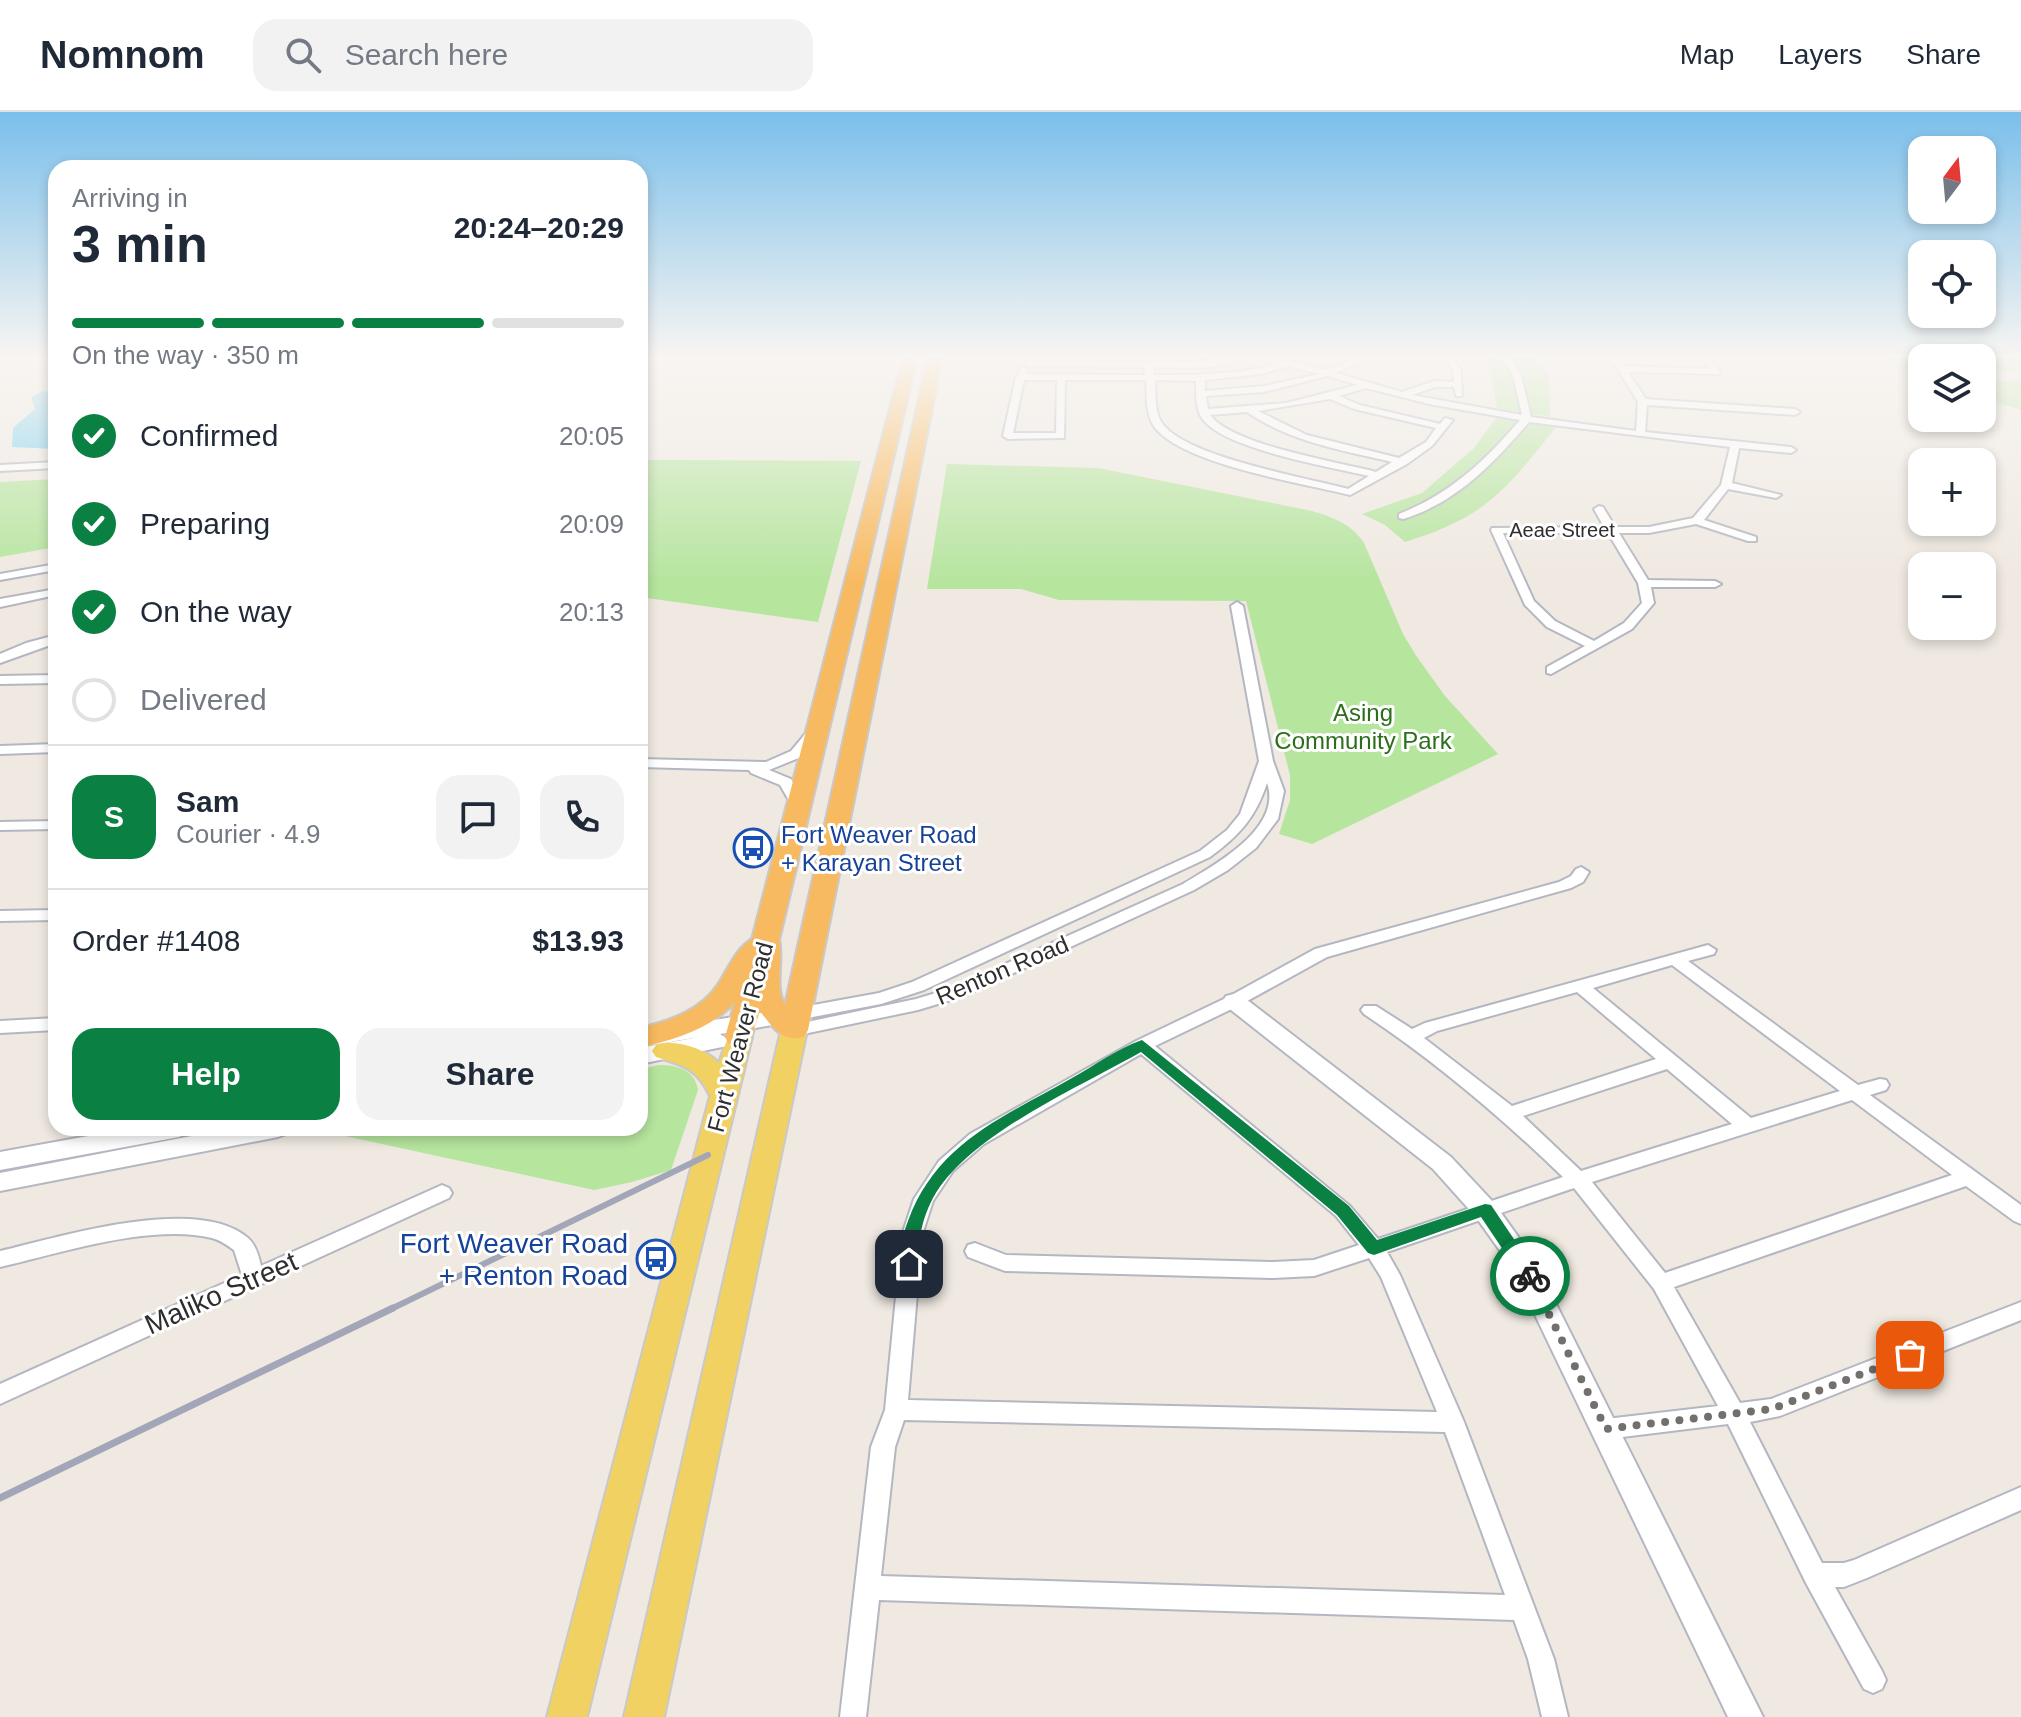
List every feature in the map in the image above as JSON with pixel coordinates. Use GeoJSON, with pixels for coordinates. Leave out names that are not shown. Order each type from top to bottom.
{"type":"FeatureCollection","features":[{"type":"Feature","properties":{"kind":"highway","name":"Fort Weaver Road"},"geometry":{"type":"LineString","coordinates":[[741,1031],[892,433]]}},
{"type":"Feature","properties":{"kind":"highway","name":"Fort Weaver Road"},"geometry":{"type":"LineString","coordinates":[[790,1021],[920,433]]}},
{"type":"Feature","properties":{"kind":"highway"},"geometry":{"type":"LineString","coordinates":[[648,1045],[706,1014],[728,991],[747,957],[766,941],[769,955],[764,996],[790,1021]]}},
{"type":"Feature","properties":{"kind":"main road","name":"Fort Weaver Road"},"geometry":{"type":"LineString","coordinates":[[644,1717],[790,1021]]}},
{"type":"Feature","properties":{"kind":"main road","name":"Fort Weaver Road"},"geometry":{"type":"LineString","coordinates":[[567,1717],[741,1031]]}},
{"type":"Feature","properties":{"kind":"main road"},"geometry":{"type":"LineString","coordinates":[[648,1046],[702,1060],[712,1069],[724,1096]]}},
{"type":"Feature","properties":{"kind":"street"},"geometry":{"type":"LineString","coordinates":[[1007,433],[1061,436],[1061,433]]}},
{"type":"Feature","properties":{"kind":"street"},"geometry":{"type":"LineString","coordinates":[[1168,433],[1180,443],[1219,458],[1350,492],[1403,462],[1429,444],[1438,433]]}},
{"type":"Feature","properties":{"kind":"street"},"geometry":{"type":"LineString","coordinates":[[1232,433],[1251,442],[1377,475]]}},
{"type":"Feature","properties":{"kind":"street"},"geometry":{"type":"LineString","coordinates":[[1287,433],[1403,462]]}},
{"type":"Feature","properties":{"kind":"street"},"geometry":{"type":"LineString","coordinates":[[1403,516],[1427,508],[1463,487],[1515,433]]}},
{"type":"Feature","properties":{"kind":"street"},"geometry":{"type":"LineString","coordinates":[[1626,433],[1791,450]]}},
{"type":"Feature","properties":{"kind":"street"},"geometry":{"type":"LineString","coordinates":[[1735,445],[1726,485],[1697,521],[1752,539]]}},
{"type":"Feature","properties":{"kind":"street"},"geometry":{"type":"LineString","coordinates":[[0,468],[48,465]]}},
{"type":"Feature","properties":{"kind":"street"},"geometry":{"type":"LineString","coordinates":[[1726,485],[1776,495]]}},
{"type":"Feature","properties":{"kind":"street"},"geometry":{"type":"LineString","coordinates":[[1551,670],[1628,626],[1648,603],[1644,583],[1599,509]]}},
{"type":"Feature","properties":{"kind":"street","name":"Aeae Street"},"geometry":{"type":"LineString","coordinates":[[1593,645],[1551,624],[1529,602],[1496,530],[1649,530],[1697,521]]}},
{"type":"Feature","properties":{"kind":"street"},"geometry":{"type":"LineString","coordinates":[[0,577],[48,568]]}},
{"type":"Feature","properties":{"kind":"street"},"geometry":{"type":"LineString","coordinates":[[1644,583],[1715,584]]}},
{"type":"Feature","properties":{"kind":"street"},"geometry":{"type":"LineString","coordinates":[[0,603],[48,594]]}},
{"type":"Feature","properties":{"kind":"street","name":"Renton Road"},"geometry":{"type":"LineString","coordinates":[[648,1046],[931,1001],[958,992],[1204,880],[1244,852],[1269,821],[1274,809],[1276,784],[1274,772],[1266,761],[1237,606]]}},
{"type":"Feature","properties":{"kind":"street"},"geometry":{"type":"LineString","coordinates":[[0,659],[48,641]]}},
{"type":"Feature","properties":{"kind":"street"},"geometry":{"type":"LineString","coordinates":[[0,680],[48,679]]}},
{"type":"Feature","properties":{"kind":"street"},"geometry":{"type":"LineString","coordinates":[[648,763],[768,766],[791,757],[817,729]]}},
{"type":"Feature","properties":{"kind":"street"},"geometry":{"type":"LineString","coordinates":[[0,750],[48,748]]}},
{"type":"Feature","properties":{"kind":"street"},"geometry":{"type":"LineString","coordinates":[[746,767],[781,778],[793,792],[799,807]]}},
{"type":"Feature","properties":{"kind":"street"},"geometry":{"type":"LineString","coordinates":[[0,826],[48,825]]}},
{"type":"Feature","properties":{"kind":"street"},"geometry":{"type":"LineString","coordinates":[[853,1717],[883,1447],[896,1410],[912,1235],[924,1199],[946,1166],[977,1139],[1142,1045],[1234,1001],[1321,953],[1565,885],[1578,879],[1581,872]]}},
{"type":"Feature","properties":{"kind":"street"},"geometry":{"type":"LineString","coordinates":[[0,916],[48,915]]}},
{"type":"Feature","properties":{"kind":"street"},"geometry":{"type":"LineString","coordinates":[[1411,1037],[1431,1027],[1708,950]]}},
{"type":"Feature","properties":{"kind":"street"},"geometry":{"type":"LineString","coordinates":[[1675,959],[2021,1216]]}},
{"type":"Feature","properties":{"kind":"street"},"geometry":{"type":"LineString","coordinates":[[1579,985],[1746,1125]]}},
{"type":"Feature","properties":{"kind":"street"},"geometry":{"type":"LineString","coordinates":[[1234,1001],[1442,1163],[1485,1210],[1523,1263],[1746,1717]]}},
{"type":"Feature","properties":{"kind":"street"},"geometry":{"type":"LineString","coordinates":[[1370,1010],[1411,1037],[1509,1114],[1578,1179],[1661,1283],[1734,1414],[1815,1575],[1873,1680]]}},
{"type":"Feature","properties":{"kind":"street"},"geometry":{"type":"LineString","coordinates":[[0,1027],[48,1024]]}},
{"type":"Feature","properties":{"kind":"street"},"geometry":{"type":"LineString","coordinates":[[1142,1045],[1343,1211],[1374,1248],[1390,1275],[1453,1422],[1541,1659],[1555,1717]]}},
{"type":"Feature","properties":{"kind":"street"},"geometry":{"type":"LineString","coordinates":[[1509,1114],[1670,1061]]}},
{"type":"Feature","properties":{"kind":"street"},"geometry":{"type":"LineString","coordinates":[[975,1251],[1005,1263],[1273,1270],[1314,1268],[1578,1179],[1880,1085]]}},
{"type":"Feature","properties":{"kind":"street"},"geometry":{"type":"LineString","coordinates":[[0,1161],[136,1136]]}},
{"type":"Feature","properties":{"kind":"street"},"geometry":{"type":"LineString","coordinates":[[0,1182],[237,1136]]}},
{"type":"Feature","properties":{"kind":"street"},"geometry":{"type":"LineString","coordinates":[[1661,1283],[1969,1177]]}},
{"type":"Feature","properties":{"kind":"street","name":"Maliko Street"},"geometry":{"type":"LineString","coordinates":[[0,1394],[442,1193]]}},
{"type":"Feature","properties":{"kind":"street"},"geometry":{"type":"LineString","coordinates":[[0,1259],[137,1229],[194,1227],[239,1241],[246,1251],[253,1279]]}},
{"type":"Feature","properties":{"kind":"street"},"geometry":{"type":"LineString","coordinates":[[1606,1429],[1772,1409],[2021,1311]]}},
{"type":"Feature","properties":{"kind":"street"},"geometry":{"type":"LineString","coordinates":[[896,1410],[1453,1422]]}},
{"type":"Feature","properties":{"kind":"street"},"geometry":{"type":"LineString","coordinates":[[1815,1575],[1844,1575],[1858,1570],[2021,1498]]}},
{"type":"Feature","properties":{"kind":"street"},"geometry":{"type":"LineString","coordinates":[[868,1588],[1520,1608]]}},
{"type":"Feature","properties":{"kind":"green space"},"geometry":{"type":"Polygon","coordinates":[[[1485,433],[1551,433],[1492,499],[1475,512],[1433,533],[1405,542],[1385,525],[1362,514],[1422,493],[1474,448],[1485,433]]]}},
{"type":"Feature","properties":{"kind":"green space"},"geometry":{"type":"Polygon","coordinates":[[[648,460],[861,461],[818,622],[648,598],[648,460]]]}},
{"type":"Feature","properties":{"kind":"green space","name":"Asing Community Park"},"geometry":{"type":"Polygon","coordinates":[[[947,464],[1098,468],[1312,511],[1341,522],[1364,543],[1403,634],[1415,654],[1445,696],[1498,754],[1312,844],[1279,834],[1290,800],[1290,775],[1246,601],[1059,600],[1021,589],[927,589],[947,464]]]}},
{"type":"Feature","properties":{"kind":"green space"},"geometry":{"type":"Polygon","coordinates":[[[48,479],[48,548],[0,557],[0,482],[48,479]]]}},
{"type":"Feature","properties":{"kind":"green space"},"geometry":{"type":"Polygon","coordinates":[[[673,1066],[684,1070],[693,1078],[698,1090],[671,1170],[632,1182],[594,1190],[345,1136],[648,1136],[648,1067],[673,1066]]]}},
{"type":"Feature","properties":{"kind":"water"},"geometry":{"type":"Polygon","coordinates":[[[13,433],[48,433],[48,449],[12,447],[13,433]]]}},
{"type":"Feature","properties":{"kind":"railway"},"geometry":{"type":"LineString","coordinates":[[389,1310],[708,1155]]}},
{"type":"Feature","properties":{"kind":"railway"},"geometry":{"type":"LineString","coordinates":[[0,1498],[393,1308]]}},
{"type":"Feature","properties":{"kind":"way so far"},"geometry":{"type":"LineString","coordinates":[[1530,1276],[1606,1429],[1772,1409],[1910,1355]]}},
{"type":"Feature","properties":{"kind":"place","name":"Fort Weaver Road + Karayan Street"},"geometry":{"type":"Point","coordinates":[753,848]}},
{"type":"Feature","properties":{"kind":"place","name":"Fort Weaver Road + Renton Road"},"geometry":{"type":"Point","coordinates":[656,1259]}},
{"type":"Feature","properties":{"kind":"route"},"geometry":{"type":"LineString","coordinates":[[909,1264],[912,1235],[924,1199],[946,1166],[977,1139],[1142,1045],[1343,1211],[1374,1248],[1485,1210],[1530,1276]]}}]}
